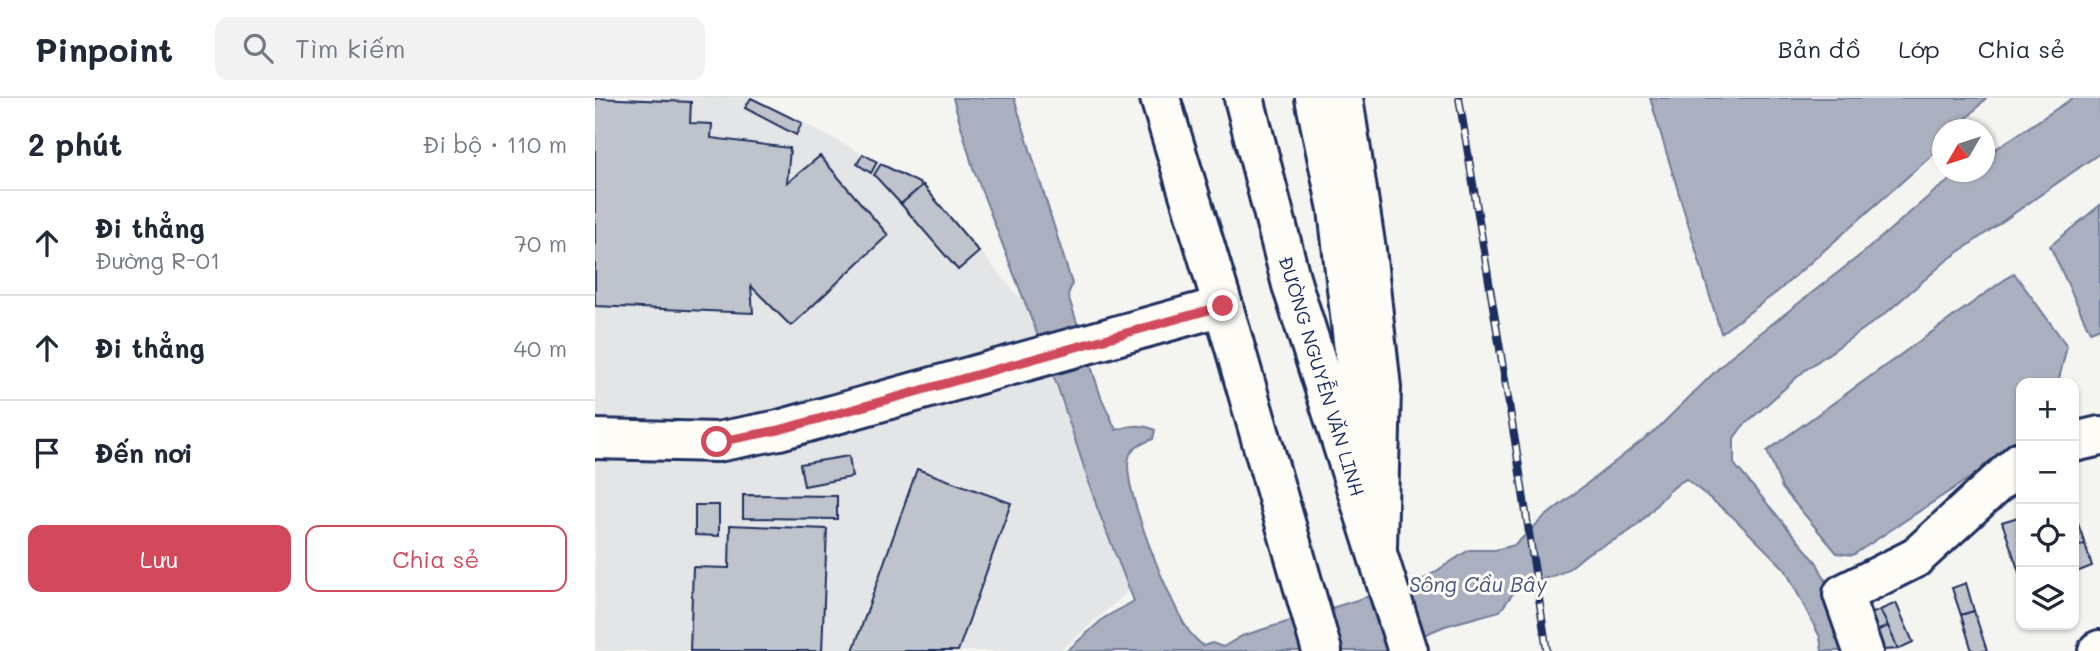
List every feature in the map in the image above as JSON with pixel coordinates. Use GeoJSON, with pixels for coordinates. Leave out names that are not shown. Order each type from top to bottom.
{"type":"FeatureCollection","features":[{"type":"Feature","properties":{"kind":"main road"},"geometry":{"type":"LineString","coordinates":[[1160,98],[1322,651]]}},
{"type":"Feature","properties":{"kind":"main road","name":"ĐƯỜNG NGUYỄN VĂN LINH"},"geometry":{"type":"LineString","coordinates":[[1244,98],[1292,285],[1408,651]]}},
{"type":"Feature","properties":{"kind":"main road"},"geometry":{"type":"LineString","coordinates":[[1315,98],[1338,209],[1377,553]]}},
{"type":"Feature","properties":{"kind":"main road"},"geometry":{"type":"LineString","coordinates":[[1343,98],[1366,250],[1381,388],[1377,553]]}},
{"type":"Feature","properties":{"kind":"main road"},"geometry":{"type":"LineString","coordinates":[[595,439],[717,442],[779,430],[1223,306]]}},
{"type":"Feature","properties":{"kind":"main road"},"geometry":{"type":"LineString","coordinates":[[2078,441],[2100,436]]}},
{"type":"Feature","properties":{"kind":"main road"},"geometry":{"type":"LineString","coordinates":[[1863,651],[1843,594],[1915,558],[2016,466]]}},
{"type":"Feature","properties":{"kind":"shaded area"},"geometry":{"type":"Polygon","coordinates":[[[595,98],[755,98],[923,185],[1025,304],[1130,590],[1060,651],[595,651],[595,98]]]}},
{"type":"Feature","properties":{"kind":"water","name":"Sông Cầu Bây"},"geometry":{"type":"Polygon","coordinates":[[[953,98],[1014,98],[1072,284],[1068,295],[1101,397],[1116,430],[1135,426],[1155,430],[1153,439],[1135,448],[1129,457],[1132,492],[1149,544],[1170,596],[1190,632],[1203,646],[1212,643],[1223,647],[1242,636],[1424,579],[1469,550],[1495,550],[1515,545],[1542,519],[1658,428],[1731,356],[1863,253],[1936,190],[1948,182],[1995,182],[1995,149],[2073,98],[2100,98],[2100,153],[1946,261],[1885,314],[1804,371],[1742,427],[1734,438],[1734,464],[1817,563],[1839,609],[1852,651],[1822,651],[1820,637],[1785,569],[1733,517],[1686,479],[1625,534],[1590,552],[1560,573],[1520,584],[1500,611],[1445,626],[1385,651],[1067,651],[1104,618],[1134,601],[1098,510],[1058,388],[973,168],[953,98]]]}},
{"type":"Feature","properties":{"kind":"water"},"geometry":{"type":"Polygon","coordinates":[[[1650,98],[1986,98],[1966,119],[1932,119],[1932,155],[1777,292],[1721,333],[1650,98]]]}},
{"type":"Feature","properties":{"kind":"water"},"geometry":{"type":"Polygon","coordinates":[[[2100,205],[2100,328],[2090,332],[2050,246],[2100,205]]]}},
{"type":"Feature","properties":{"kind":"water"},"geometry":{"type":"Polygon","coordinates":[[[2014,273],[2067,346],[2059,378],[2016,378],[2016,447],[1853,555],[1837,553],[1782,488],[1767,451],[2014,273]]]}},
{"type":"Feature","properties":{"kind":"building"},"geometry":{"type":"Polygon","coordinates":[[[595,98],[691,102],[690,123],[712,124],[711,138],[790,148],[787,183],[820,156],[888,235],[791,326],[751,286],[753,313],[595,306],[595,98]]]}},
{"type":"Feature","properties":{"kind":"building"},"geometry":{"type":"Polygon","coordinates":[[[751,98],[802,123],[796,135],[745,108],[751,98]]]}},
{"type":"Feature","properties":{"kind":"building"},"geometry":{"type":"Polygon","coordinates":[[[863,154],[877,162],[871,173],[857,164],[863,154]]]}},
{"type":"Feature","properties":{"kind":"building"},"geometry":{"type":"Polygon","coordinates":[[[881,164],[923,185],[901,204],[874,175],[881,164]]]}},
{"type":"Feature","properties":{"kind":"building"},"geometry":{"type":"Polygon","coordinates":[[[923,185],[979,252],[958,270],[901,204],[923,185]]]}},
{"type":"Feature","properties":{"kind":"building"},"geometry":{"type":"Polygon","coordinates":[[[849,456],[852,477],[804,486],[800,464],[849,456]]]}},
{"type":"Feature","properties":{"kind":"building"},"geometry":{"type":"Polygon","coordinates":[[[917,469],[1011,503],[958,651],[853,651],[917,469]]]}},
{"type":"Feature","properties":{"kind":"building"},"geometry":{"type":"Polygon","coordinates":[[[743,495],[837,496],[837,519],[743,518],[743,495]]]}},
{"type":"Feature","properties":{"kind":"building"},"geometry":{"type":"Polygon","coordinates":[[[695,505],[719,505],[719,536],[695,535],[695,505]]]}},
{"type":"Feature","properties":{"kind":"building"},"geometry":{"type":"Polygon","coordinates":[[[2016,518],[2016,563],[2002,522],[2016,518]]]}},
{"type":"Feature","properties":{"kind":"building"},"geometry":{"type":"Polygon","coordinates":[[[730,525],[827,529],[822,651],[690,651],[693,567],[729,568],[730,525]]]}},
{"type":"Feature","properties":{"kind":"building"},"geometry":{"type":"Polygon","coordinates":[[[2079,527],[2085,544],[2079,546],[2079,527]]]}},
{"type":"Feature","properties":{"kind":"building"},"geometry":{"type":"Polygon","coordinates":[[[2085,544],[2092,566],[2079,571],[2079,567],[2079,546],[2085,544]]]}},
{"type":"Feature","properties":{"kind":"building"},"geometry":{"type":"Polygon","coordinates":[[[1966,583],[1974,611],[1961,615],[1952,588],[1966,583]]]}},
{"type":"Feature","properties":{"kind":"building"},"geometry":{"type":"Polygon","coordinates":[[[1896,603],[1913,642],[1898,649],[1880,610],[1896,603]]]}},
{"type":"Feature","properties":{"kind":"building"},"geometry":{"type":"Polygon","coordinates":[[[1880,610],[1888,626],[1862,638],[1855,621],[1880,610]]]}},
{"type":"Feature","properties":{"kind":"building"},"geometry":{"type":"Polygon","coordinates":[[[1974,611],[1987,651],[1972,651],[1961,615],[1974,611]]]}},
{"type":"Feature","properties":{"kind":"building"},"geometry":{"type":"Polygon","coordinates":[[[1888,626],[1898,649],[1868,651],[1862,638],[1888,626]]]}},
{"type":"Feature","properties":{"kind":"railway"},"geometry":{"type":"LineString","coordinates":[[1459,98],[1547,651]]}},
{"type":"Feature","properties":{"kind":"route"},"geometry":{"type":"LineString","coordinates":[[717,442],[779,430],[1223,306]]}}]}
